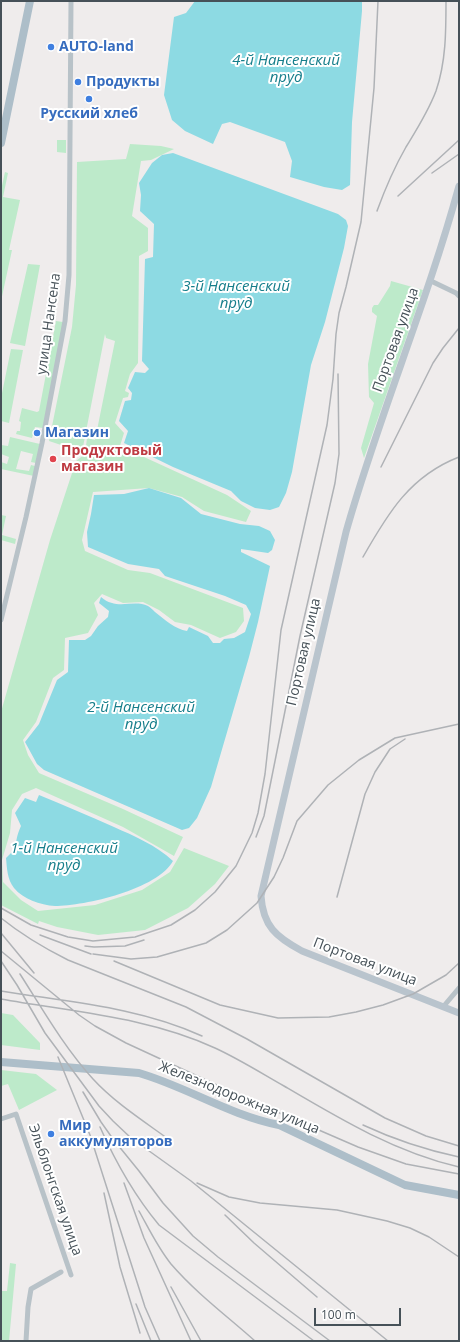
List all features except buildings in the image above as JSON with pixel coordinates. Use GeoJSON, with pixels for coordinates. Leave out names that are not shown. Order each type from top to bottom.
{"type":"FeatureCollection","features":[{"type":"Feature","properties":{"kind":"main road"},"geometry":{"type":"LineString","coordinates":[[1,142],[30,1]]}},
{"type":"Feature","properties":{"kind":"main road","name":"Портовая улица"},"geometry":{"type":"LineString","coordinates":[[459,186],[431,281],[390,394],[358,489],[346,532],[261,896],[262,907],[268,926],[277,936],[289,944],[302,951],[459,1013]]}},
{"type":"Feature","properties":{"kind":"main road","name":"Железнодорожная улица"},"geometry":{"type":"LineString","coordinates":[[1,1062],[122,1071],[139,1073],[157,1078],[230,1110],[259,1121],[279,1125],[405,1185],[459,1195]]}},
{"type":"Feature","properties":{"kind":"street","name":"улица Нансена"},"geometry":{"type":"LineString","coordinates":[[1,620],[4,599],[42,444],[65,321],[69,267],[71,1]]}},
{"type":"Feature","properties":{"kind":"street"},"geometry":{"type":"LineString","coordinates":[[431,281],[456,293],[459,296]]}},
{"type":"Feature","properties":{"kind":"street"},"geometry":{"type":"LineString","coordinates":[[443,1007],[459,988]]}},
{"type":"Feature","properties":{"kind":"street","name":"Эльблонгская улица"},"geometry":{"type":"LineString","coordinates":[[1,1119],[16,1114],[70,1274]]}},
{"type":"Feature","properties":{"kind":"street","name":"Эльблонгская улица"},"geometry":{"type":"LineString","coordinates":[[26,1341],[28,1307],[31,1289],[61,1272]]}},
{"type":"Feature","properties":{"kind":"green space"},"geometry":{"type":"Polygon","coordinates":[[[57,140],[66,140],[66,153],[57,152],[57,140]]]}},
{"type":"Feature","properties":{"kind":"green space"},"geometry":{"type":"Polygon","coordinates":[[[130,144],[161,146],[174,149],[151,160],[141,161],[132,216],[148,228],[148,251],[139,256],[138,363],[130,374],[125,391],[129,393],[128,397],[123,398],[115,423],[124,433],[120,446],[227,495],[251,511],[246,522],[204,511],[182,497],[149,488],[93,492],[82,540],[85,551],[128,570],[150,573],[243,608],[244,621],[236,632],[220,638],[191,625],[175,622],[159,610],[143,602],[123,603],[102,594],[94,603],[98,615],[88,633],[65,638],[64,670],[53,678],[36,722],[23,740],[28,755],[39,773],[123,809],[183,837],[174,856],[123,827],[36,788],[22,794],[12,810],[10,833],[2,860],[3,882],[21,900],[38,911],[95,905],[142,890],[170,872],[184,848],[229,866],[215,884],[188,908],[145,930],[98,935],[57,927],[39,921],[38,924],[1,905],[1,712],[50,540],[76,461],[85,454],[87,438],[95,440],[115,341],[106,338],[105,334],[82,452],[49,441],[72,327],[76,285],[77,162],[126,159],[130,144]]]}},
{"type":"Feature","properties":{"kind":"green space"},"geometry":{"type":"Polygon","coordinates":[[[5,172],[8,173],[3,197],[20,200],[9,250],[12,250],[1,301],[1,190],[5,172]]]}},
{"type":"Feature","properties":{"kind":"green space"},"geometry":{"type":"Polygon","coordinates":[[[28,264],[40,265],[25,346],[10,343],[28,264]]]}},
{"type":"Feature","properties":{"kind":"green space"},"geometry":{"type":"Polygon","coordinates":[[[391,281],[423,290],[364,458],[361,448],[374,403],[369,397],[368,364],[377,316],[372,312],[372,308],[374,305],[378,305],[390,286],[391,281]]]}},
{"type":"Feature","properties":{"kind":"green space"},"geometry":{"type":"Polygon","coordinates":[[[56,321],[63,322],[43,428],[35,427],[32,438],[16,434],[17,431],[20,431],[21,422],[19,421],[22,408],[37,412],[39,411],[56,321]]]}},
{"type":"Feature","properties":{"kind":"green space"},"geometry":{"type":"Polygon","coordinates":[[[11,349],[23,350],[9,423],[1,421],[1,398],[11,349]]]}},
{"type":"Feature","properties":{"kind":"green space"},"geometry":{"type":"Polygon","coordinates":[[[10,437],[40,444],[36,463],[31,462],[33,454],[21,451],[16,469],[29,471],[31,465],[35,466],[34,476],[1,469],[1,462],[7,464],[9,457],[1,454],[1,445],[8,446],[10,437]]]}},
{"type":"Feature","properties":{"kind":"green space"},"geometry":{"type":"Polygon","coordinates":[[[1,515],[6,516],[2,535],[16,539],[15,544],[1,540],[1,515]]]}},
{"type":"Feature","properties":{"kind":"green space"},"geometry":{"type":"Polygon","coordinates":[[[1,1013],[13,1015],[40,1043],[40,1050],[1,1045],[1,1013]]]}},
{"type":"Feature","properties":{"kind":"green space"},"geometry":{"type":"Polygon","coordinates":[[[1,1070],[36,1074],[57,1090],[19,1110],[8,1084],[1,1086],[1,1070]]]}},
{"type":"Feature","properties":{"kind":"green space"},"geometry":{"type":"Polygon","coordinates":[[[10,1263],[16,1264],[9,1341],[1,1341],[1,1291],[7,1291],[10,1263]]]}},
{"type":"Feature","properties":{"kind":"water","name":"4-й Нансенский пруд"},"geometry":{"type":"Polygon","coordinates":[[[195,1],[362,1],[352,122],[350,185],[342,190],[324,187],[290,177],[292,161],[285,142],[230,122],[222,124],[213,144],[185,131],[172,120],[164,95],[174,17],[186,13],[195,1]]]}},
{"type":"Feature","properties":{"kind":"water","name":"3-й Нансенский пруд"},"geometry":{"type":"Polygon","coordinates":[[[173,153],[338,214],[346,220],[348,226],[344,248],[325,322],[311,365],[292,472],[286,493],[279,507],[270,510],[255,508],[241,501],[231,491],[173,467],[124,443],[128,431],[119,421],[125,401],[131,400],[132,393],[128,388],[135,372],[145,373],[149,369],[142,361],[145,259],[153,257],[154,224],[140,211],[141,195],[139,183],[152,163],[162,155],[173,153]]]}},
{"type":"Feature","properties":{"kind":"water","name":"2-й Нансенский пруд"},"geometry":{"type":"Polygon","coordinates":[[[149,488],[181,498],[201,514],[240,524],[259,526],[270,531],[275,540],[272,550],[268,553],[241,549],[241,552],[270,566],[249,657],[211,787],[197,818],[189,828],[182,830],[44,770],[37,764],[25,742],[39,724],[57,680],[68,672],[69,640],[85,640],[91,636],[98,626],[108,617],[109,611],[99,603],[101,597],[113,603],[142,604],[148,606],[174,626],[187,631],[189,627],[208,636],[213,643],[220,643],[224,639],[234,638],[245,632],[251,614],[246,605],[225,596],[165,576],[159,569],[128,564],[88,547],[87,532],[94,495],[124,494],[149,488]]]}},
{"type":"Feature","properties":{"kind":"water","name":"1-й Нансенский пруд"},"geometry":{"type":"Polygon","coordinates":[[[39,795],[137,837],[159,850],[173,861],[165,871],[152,880],[137,888],[102,899],[84,903],[55,906],[38,903],[27,898],[18,892],[12,885],[8,873],[6,858],[12,852],[16,853],[18,833],[21,826],[15,813],[25,798],[36,802],[39,795]]]}},
{"type":"Feature","properties":{"kind":"railway"},"geometry":{"type":"LineString","coordinates":[[1,908],[31,925],[68,937],[93,941],[135,937],[171,925],[195,910],[215,892],[236,866],[252,833],[258,813],[265,774],[281,630],[327,425],[339,313],[361,222],[374,88],[378,1]]}},
{"type":"Feature","properties":{"kind":"railway"},"geometry":{"type":"LineString","coordinates":[[377,211],[398,163],[426,113],[436,91],[444,58],[446,1]]}},
{"type":"Feature","properties":{"kind":"railway"},"geometry":{"type":"LineString","coordinates":[[398,196],[459,140]]}},
{"type":"Feature","properties":{"kind":"railway"},"geometry":{"type":"LineString","coordinates":[[432,173],[459,154]]}},
{"type":"Feature","properties":{"kind":"railway"},"geometry":{"type":"LineString","coordinates":[[381,467],[433,363],[459,328]]}},
{"type":"Feature","properties":{"kind":"railway"},"geometry":{"type":"LineString","coordinates":[[256,837],[264,816],[300,636],[335,483],[339,454],[338,374]]}},
{"type":"Feature","properties":{"kind":"railway"},"geometry":{"type":"LineString","coordinates":[[363,557],[391,511],[414,485],[427,474],[459,457]]}},
{"type":"Feature","properties":{"kind":"railway"},"geometry":{"type":"LineString","coordinates":[[93,954],[131,959],[157,957],[206,943],[227,930],[257,903],[274,877],[297,821],[328,785],[359,760],[395,738],[459,724]]}},
{"type":"Feature","properties":{"kind":"railway"},"geometry":{"type":"LineString","coordinates":[[337,897],[365,794],[375,772],[390,749],[405,739]]}},
{"type":"Feature","properties":{"kind":"railway"},"geometry":{"type":"LineString","coordinates":[[1,918],[33,941],[50,951],[68,960],[186,1007],[247,1039],[385,1118],[426,1136],[459,1146]]}},
{"type":"Feature","properties":{"kind":"railway"},"geometry":{"type":"LineString","coordinates":[[1,933],[34,973]]}},
{"type":"Feature","properties":{"kind":"railway"},"geometry":{"type":"LineString","coordinates":[[40,935],[91,954]]}},
{"type":"Feature","properties":{"kind":"railway"},"geometry":{"type":"LineString","coordinates":[[85,946],[125,946],[144,940]]}},
{"type":"Feature","properties":{"kind":"railway"},"geometry":{"type":"LineString","coordinates":[[1,951],[79,1015],[95,1026],[126,1043],[245,1098],[358,1147],[406,1164],[459,1174]]}},
{"type":"Feature","properties":{"kind":"railway"},"geometry":{"type":"LineString","coordinates":[[1,961],[45,1033],[99,1106],[113,1121],[131,1138],[191,1181],[388,1341]]}},
{"type":"Feature","properties":{"kind":"railway"},"geometry":{"type":"LineString","coordinates":[[114,961],[220,1005],[278,1018],[329,1017],[383,1005],[413,994],[446,975],[459,963]]}},
{"type":"Feature","properties":{"kind":"railway"},"geometry":{"type":"LineString","coordinates":[[20,974],[63,1041],[82,1067],[120,1104],[171,1141]]}},
{"type":"Feature","properties":{"kind":"railway"},"geometry":{"type":"LineString","coordinates":[[1,991],[77,1002],[128,1012],[178,1026],[202,1036]]}},
{"type":"Feature","properties":{"kind":"railway"},"geometry":{"type":"LineString","coordinates":[[1,999],[137,1022],[190,1038],[215,1048],[250,1066],[368,1133],[413,1153],[435,1161],[459,1167]]}},
{"type":"Feature","properties":{"kind":"railway"},"geometry":{"type":"LineString","coordinates":[[58,1057],[90,1135],[145,1307],[160,1341]]}},
{"type":"Feature","properties":{"kind":"railway"},"geometry":{"type":"LineString","coordinates":[[83,1092],[113,1139],[163,1203],[193,1236],[218,1257],[330,1341]]}},
{"type":"Feature","properties":{"kind":"railway"},"geometry":{"type":"LineString","coordinates":[[363,1125],[410,1144],[459,1157]]}},
{"type":"Feature","properties":{"kind":"railway"},"geometry":{"type":"LineString","coordinates":[[100,1127],[126,1178],[141,1202],[159,1225],[314,1341]]}},
{"type":"Feature","properties":{"kind":"railway"},"geometry":{"type":"LineString","coordinates":[[124,1183],[144,1238],[191,1341]]}},
{"type":"Feature","properties":{"kind":"railway"},"geometry":{"type":"LineString","coordinates":[[197,1183],[229,1197],[260,1203],[337,1210],[387,1221],[410,1228],[429,1237],[459,1257]]}},
{"type":"Feature","properties":{"kind":"railway"},"geometry":{"type":"LineString","coordinates":[[104,1193],[120,1267],[140,1333]]}},
{"type":"Feature","properties":{"kind":"railway"},"geometry":{"type":"LineString","coordinates":[[139,1211],[158,1245],[171,1264],[201,1295],[255,1341]]}},
{"type":"Feature","properties":{"kind":"railway"},"geometry":{"type":"LineString","coordinates":[[225,1215],[254,1243],[317,1297]]}},
{"type":"Feature","properties":{"kind":"railway"},"geometry":{"type":"LineString","coordinates":[[171,1287],[201,1341]]}},
{"type":"Feature","properties":{"kind":"railway"},"geometry":{"type":"LineString","coordinates":[[136,1304],[151,1341]]}},
{"type":"Feature","properties":{"kind":"place","name":"AUTO-land"},"geometry":{"type":"Point","coordinates":[51,47]}},
{"type":"Feature","properties":{"kind":"place","name":"Продукты"},"geometry":{"type":"Point","coordinates":[78,82]}},
{"type":"Feature","properties":{"kind":"place","name":"Русский хлеб"},"geometry":{"type":"Point","coordinates":[89,99]}},
{"type":"Feature","properties":{"kind":"place","name":"Магазин"},"geometry":{"type":"Point","coordinates":[37,433]}},
{"type":"Feature","properties":{"kind":"place","name":"Продуктовый магазин"},"geometry":{"type":"Point","coordinates":[53,459]}},
{"type":"Feature","properties":{"kind":"place","name":"Мир аккумуляторов"},"geometry":{"type":"Point","coordinates":[51,1134]}}]}
